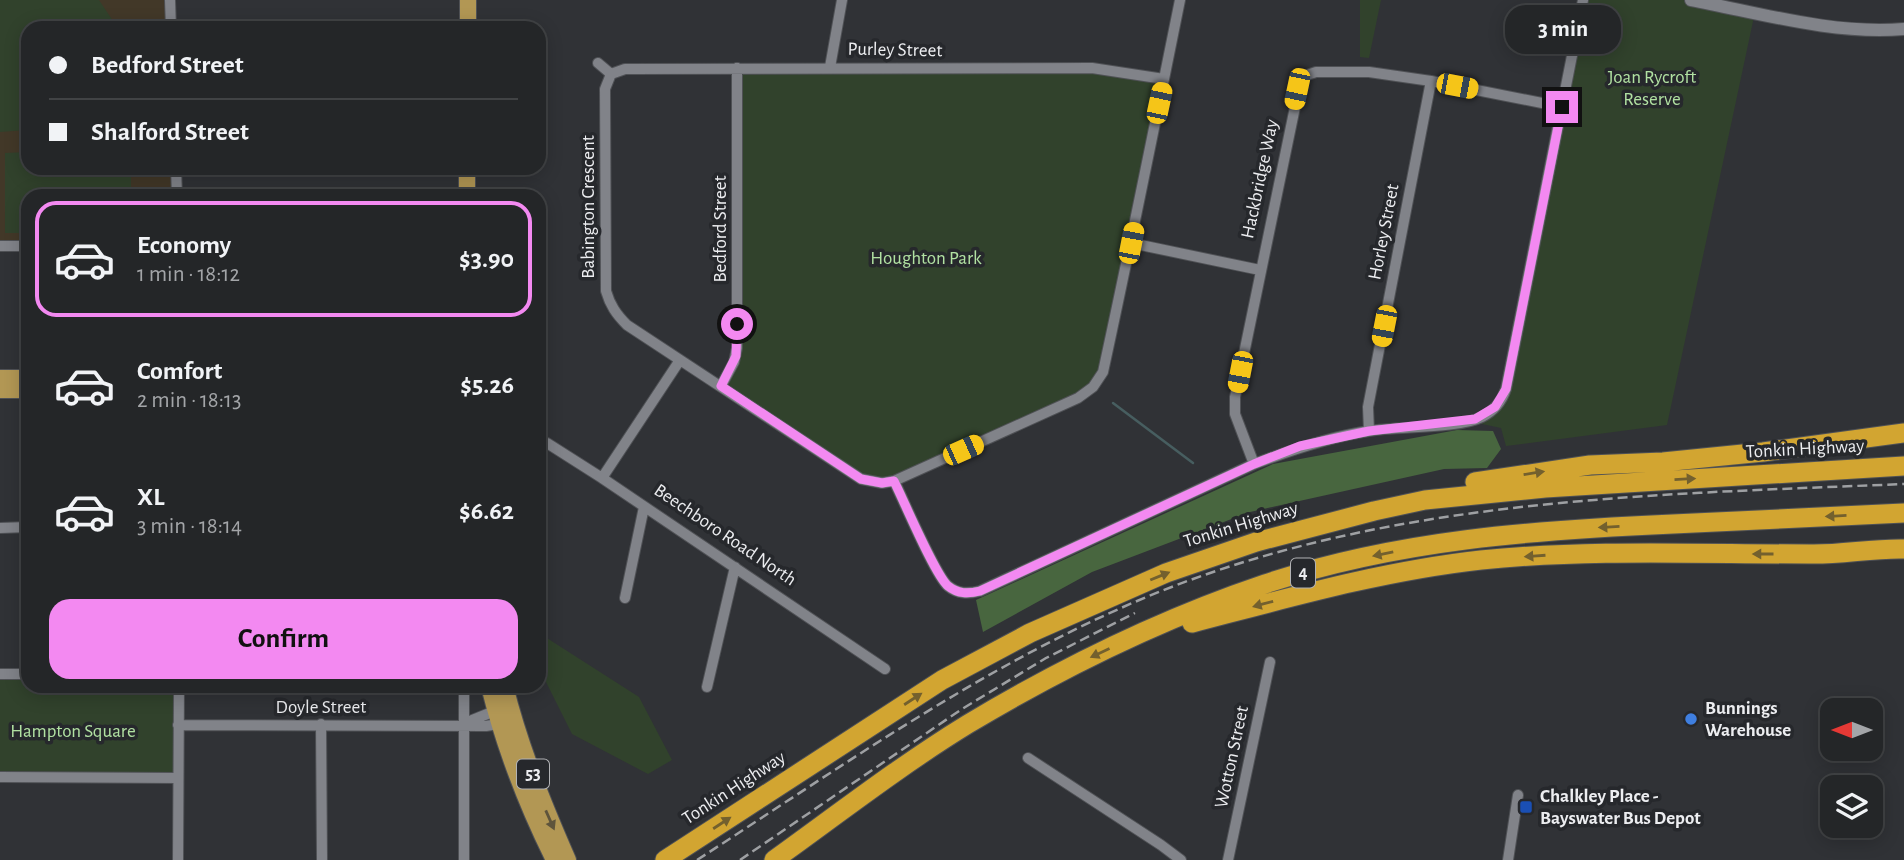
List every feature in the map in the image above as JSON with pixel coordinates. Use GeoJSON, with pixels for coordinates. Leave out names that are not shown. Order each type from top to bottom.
{"type":"FeatureCollection","features":[{"type":"Feature","properties":{"kind":"highway"},"geometry":{"type":"LineString","coordinates":[[1374,511],[1409,495],[1546,471],[1590,465],[1662,462],[1763,452],[1904,433]]}},
{"type":"Feature","properties":{"kind":"highway","name":"Tonkin Highway"},"geometry":{"type":"LineString","coordinates":[[665,860],[942,680],[1030,632],[1210,556],[1374,511],[1425,500],[1545,488],[1904,466]]}},
{"type":"Feature","properties":{"kind":"highway","name":"4"},"geometry":{"type":"LineString","coordinates":[[774,860],[918,757],[967,725],[1054,676],[1178,617],[1267,583],[1359,559],[1452,541],[1546,530],[1904,513]]}},
{"type":"Feature","properties":{"kind":"highway"},"geometry":{"type":"LineString","coordinates":[[1135,638],[1347,582],[1470,561],[1584,554],[1815,554],[1878,548],[1904,549]]}},
{"type":"Feature","properties":{"kind":"main road"},"geometry":{"type":"LineString","coordinates":[[468,0],[468,21]]}},
{"type":"Feature","properties":{"kind":"main road"},"geometry":{"type":"LineString","coordinates":[[0,378],[21,378]]}},
{"type":"Feature","properties":{"kind":"main road"},"geometry":{"type":"LineString","coordinates":[[0,390],[21,390]]}},
{"type":"Feature","properties":{"kind":"main road","name":"53"},"geometry":{"type":"LineString","coordinates":[[493,693],[568,860]]}},
{"type":"Feature","properties":{"kind":"main road","name":"53"},"geometry":{"type":"LineString","coordinates":[[505,693],[504,715],[516,775],[554,860]]}},
{"type":"Feature","properties":{"kind":"street"},"geometry":{"type":"LineString","coordinates":[[170,0],[171,21]]}},
{"type":"Feature","properties":{"kind":"street"},"geometry":{"type":"LineString","coordinates":[[830,67],[842,0]]}},
{"type":"Feature","properties":{"kind":"street"},"geometry":{"type":"LineString","coordinates":[[1180,0],[1103,372],[1093,387],[1078,398],[894,481],[943,581],[958,592],[968,594],[980,591],[1254,464],[1300,446],[1369,431],[1468,421],[1490,412],[1500,402],[1506,389],[1583,0]]}},
{"type":"Feature","properties":{"kind":"street"},"geometry":{"type":"LineString","coordinates":[[1691,0],[1828,26],[1859,30],[1904,29]]}},
{"type":"Feature","properties":{"kind":"street"},"geometry":{"type":"LineString","coordinates":[[598,63],[611,74]]}},
{"type":"Feature","properties":{"kind":"street","name":"Bedford Street"},"geometry":{"type":"LineString","coordinates":[[721,386],[737,348],[737,68]]}},
{"type":"Feature","properties":{"kind":"street","name":"Purley Street"},"geometry":{"type":"LineString","coordinates":[[611,74],[625,69],[1093,68],[1164,79]]}},
{"type":"Feature","properties":{"kind":"street","name":"Hackbridge Way"},"geometry":{"type":"LineString","coordinates":[[1254,464],[1235,414],[1235,397],[1300,83],[1307,75],[1316,72],[1354,71],[1431,81],[1562,107]]}},
{"type":"Feature","properties":{"kind":"street","name":"Babington Crescent"},"geometry":{"type":"LineString","coordinates":[[611,74],[605,89],[606,291],[612,310],[627,325],[861,479],[882,483],[894,481]]}},
{"type":"Feature","properties":{"kind":"street","name":"Horley Street"},"geometry":{"type":"LineString","coordinates":[[1369,431],[1368,407],[1431,81]]}},
{"type":"Feature","properties":{"kind":"street"},"geometry":{"type":"LineString","coordinates":[[1131,243],[1260,270]]}},
{"type":"Feature","properties":{"kind":"street"},"geometry":{"type":"LineString","coordinates":[[0,246],[21,246]]}},
{"type":"Feature","properties":{"kind":"street"},"geometry":{"type":"LineString","coordinates":[[602,478],[681,360]]}},
{"type":"Feature","properties":{"kind":"street","name":"Beechboro Road North"},"geometry":{"type":"LineString","coordinates":[[546,443],[885,669]]}},
{"type":"Feature","properties":{"kind":"street"},"geometry":{"type":"LineString","coordinates":[[625,598],[644,507]]}},
{"type":"Feature","properties":{"kind":"street"},"geometry":{"type":"LineString","coordinates":[[0,528],[21,527]]}},
{"type":"Feature","properties":{"kind":"street"},"geometry":{"type":"LineString","coordinates":[[707,687],[734,566]]}},
{"type":"Feature","properties":{"kind":"street","name":"Wotton Street"},"geometry":{"type":"LineString","coordinates":[[1228,860],[1270,662]]}},
{"type":"Feature","properties":{"kind":"street"},"geometry":{"type":"LineString","coordinates":[[0,674],[21,674]]}},
{"type":"Feature","properties":{"kind":"street"},"geometry":{"type":"LineString","coordinates":[[178,693],[178,860]]}},
{"type":"Feature","properties":{"kind":"street"},"geometry":{"type":"LineString","coordinates":[[464,693],[464,860]]}},
{"type":"Feature","properties":{"kind":"street","name":"Doyle Street"},"geometry":{"type":"LineString","coordinates":[[178,725],[463,724],[504,715]]}},
{"type":"Feature","properties":{"kind":"street"},"geometry":{"type":"LineString","coordinates":[[321,724],[322,860]]}},
{"type":"Feature","properties":{"kind":"street"},"geometry":{"type":"LineString","coordinates":[[1028,758],[1181,860]]}},
{"type":"Feature","properties":{"kind":"street"},"geometry":{"type":"LineString","coordinates":[[0,777],[178,778]]}},
{"type":"Feature","properties":{"kind":"street"},"geometry":{"type":"LineString","coordinates":[[1508,860],[1518,795]]}},
{"type":"Feature","properties":{"kind":"shaded area"},"geometry":{"type":"Polygon","coordinates":[[[0,0],[170,0],[171,21],[21,21],[21,175],[176,175],[177,189],[21,189],[21,246],[0,246],[0,0]]]}},
{"type":"Feature","properties":{"kind":"green space"},"geometry":{"type":"Polygon","coordinates":[[[0,0],[99,0],[113,21],[21,21],[21,130],[0,132],[0,0]]]}},
{"type":"Feature","properties":{"kind":"green space"},"geometry":{"type":"Polygon","coordinates":[[[1360,0],[1381,0],[1369,58],[1360,57],[1360,0]]]}},
{"type":"Feature","properties":{"kind":"green space","name":"Joan Rycroft Reserve"},"geometry":{"type":"Polygon","coordinates":[[[1583,0],[1691,0],[1755,12],[1667,425],[1506,446],[1501,428],[1468,421],[1500,402],[1583,0]]]}},
{"type":"Feature","properties":{"kind":"green space","name":"Houghton Park"},"geometry":{"type":"Polygon","coordinates":[[[737,68],[1092,68],[1164,79],[1103,372],[1093,387],[894,481],[870,482],[721,386],[734,362],[737,68]]]}},
{"type":"Feature","properties":{"kind":"green space"},"geometry":{"type":"Polygon","coordinates":[[[21,152],[21,175],[131,175],[131,189],[21,189],[21,233],[5,233],[5,153],[21,152]]]}},
{"type":"Feature","properties":{"kind":"green space"},"geometry":{"type":"Polygon","coordinates":[[[1457,430],[1493,431],[1501,449],[1487,468],[1444,469],[1250,512],[1092,572],[983,632],[976,600],[1273,464],[1457,430]]]}},
{"type":"Feature","properties":{"kind":"green space"},"geometry":{"type":"Polygon","coordinates":[[[546,637],[639,697],[672,760],[648,774],[572,734],[546,682],[546,637]]]}},
{"type":"Feature","properties":{"kind":"green space","name":"Hampton Square"},"geometry":{"type":"Polygon","coordinates":[[[0,674],[21,674],[21,693],[179,693],[178,778],[0,777],[0,674]]]}},
{"type":"Feature","properties":{"kind":"waterway"},"geometry":{"type":"LineString","coordinates":[[1113,403],[1193,463]]}},
{"type":"Feature","properties":{"kind":"railway"},"geometry":{"type":"LineString","coordinates":[[697,860],[904,726],[1010,663],[1121,608],[1214,572],[1310,544],[1407,523],[1505,509],[1605,499],[1904,484]]}},
{"type":"Feature","properties":{"kind":"railway"},"geometry":{"type":"LineString","coordinates":[[740,860],[962,709],[1046,658],[1135,613]]}},
{"type":"Feature","properties":{"kind":"place","name":"Bunnings Warehouse"},"geometry":{"type":"Point","coordinates":[1691,719]}},
{"type":"Feature","properties":{"kind":"place","name":"Chalkley Place - Bayswater Bus Depot"},"geometry":{"type":"Point","coordinates":[1526,807]}},
{"type":"Feature","properties":{"kind":"route"},"geometry":{"type":"LineString","coordinates":[[737,324],[736,356],[721,386],[861,479],[882,483],[894,481],[943,581],[958,592],[968,594],[980,591],[1200,488],[1300,446],[1369,431],[1468,421],[1490,412],[1500,402],[1506,389],[1562,107]]}}]}
